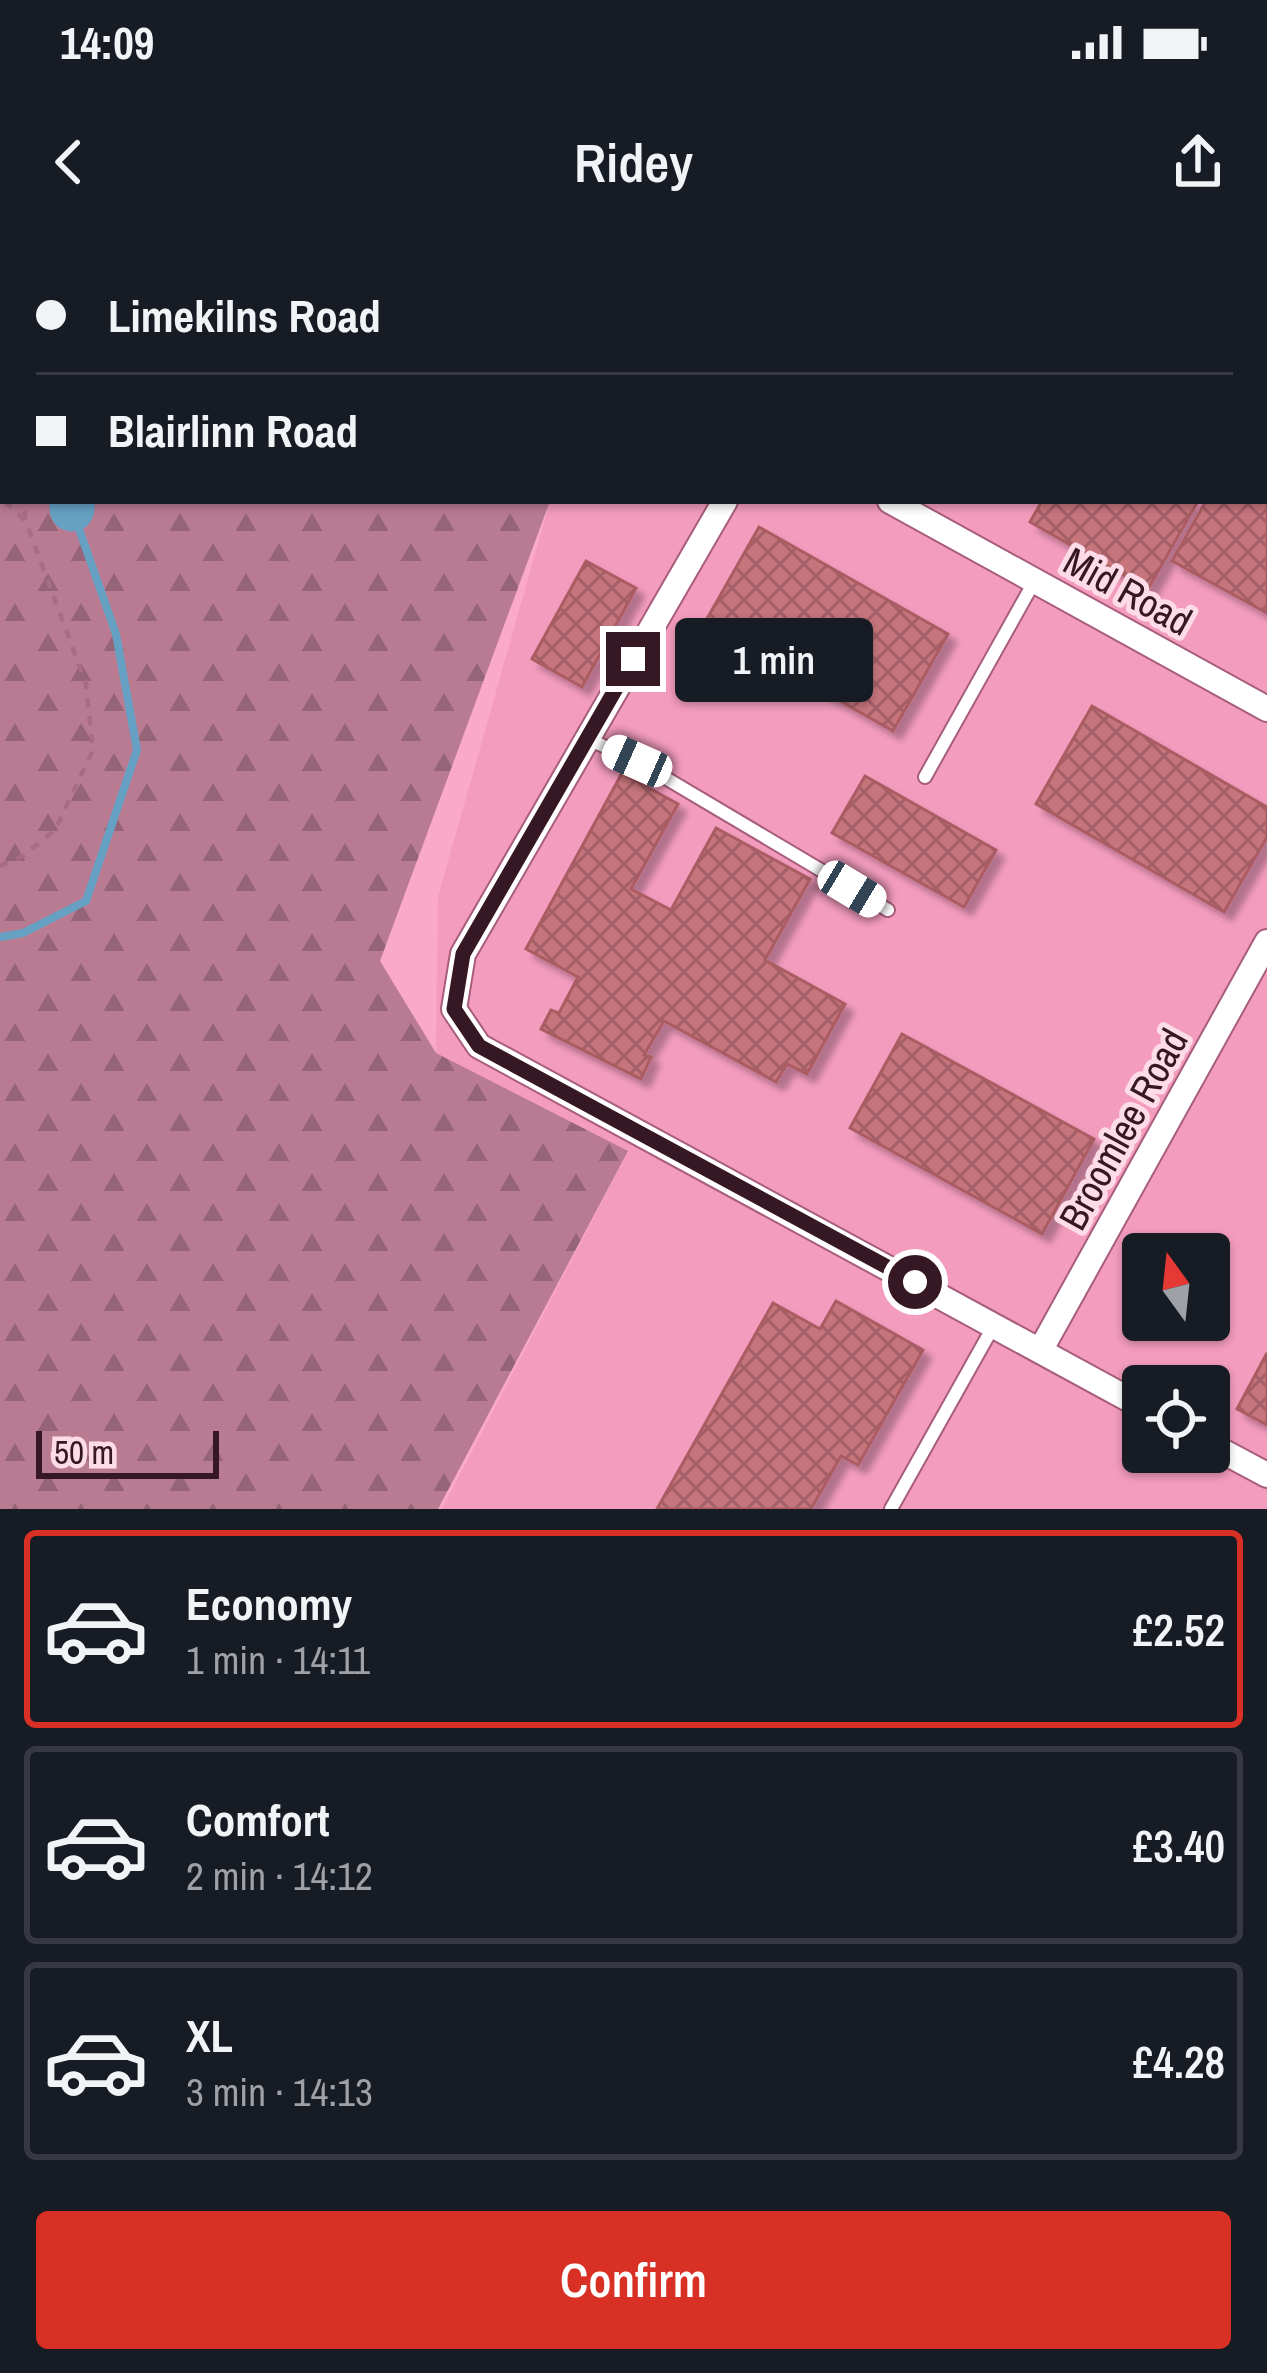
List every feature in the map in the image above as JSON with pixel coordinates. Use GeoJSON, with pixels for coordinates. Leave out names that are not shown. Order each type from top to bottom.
{"type":"FeatureCollection","features":[{"type":"Feature","properties":{"kind":"street"},"geometry":{"type":"LineString","coordinates":[[723,504],[463,954],[454,1009],[479,1046],[1122,1396]]}},
{"type":"Feature","properties":{"kind":"street","name":"Mid Road"},"geometry":{"type":"LineString","coordinates":[[895,504],[1267,709]]}},
{"type":"Feature","properties":{"kind":"street","name":"Broomlee Road"},"geometry":{"type":"LineString","coordinates":[[1040,1351],[1267,942]]}},
{"type":"Feature","properties":{"kind":"street"},"geometry":{"type":"LineString","coordinates":[[1230,1455],[1267,1475]]}},
{"type":"Feature","properties":{"kind":"lane"},"geometry":{"type":"LineString","coordinates":[[925,777],[1035,581]]}},
{"type":"Feature","properties":{"kind":"lane"},"geometry":{"type":"LineString","coordinates":[[587,739],[637,761],[888,910]]}},
{"type":"Feature","properties":{"kind":"lane"},"geometry":{"type":"LineString","coordinates":[[891,1509],[994,1326]]}},
{"type":"Feature","properties":{"kind":"path"},"geometry":{"type":"LineString","coordinates":[[10,504],[26,522]]}},
{"type":"Feature","properties":{"kind":"path"},"geometry":{"type":"LineString","coordinates":[[0,866],[23,856],[55,830],[93,750],[86,684],[23,504]]}},
{"type":"Feature","properties":{"kind":"shaded area"},"geometry":{"type":"Polygon","coordinates":[[[549,504],[1267,504],[1267,1509],[442,1509],[628,1152],[436,1053],[438,897],[549,504]]]}},
{"type":"Feature","properties":{"kind":"green space"},"geometry":{"type":"Polygon","coordinates":[[[0,504],[549,504],[380,961],[436,1053],[628,1151],[438,1509],[0,1509],[0,504]]]}},
{"type":"Feature","properties":{"kind":"building"},"geometry":{"type":"Polygon","coordinates":[[[1040,504],[1196,504],[1148,589],[1030,522],[1040,504]]]}},
{"type":"Feature","properties":{"kind":"building"},"geometry":{"type":"Polygon","coordinates":[[[1204,504],[1267,504],[1267,613],[1172,561],[1204,504]]]}},
{"type":"Feature","properties":{"kind":"building"},"geometry":{"type":"Polygon","coordinates":[[[759,527],[948,634],[893,731],[704,624],[759,527]]]}},
{"type":"Feature","properties":{"kind":"building"},"geometry":{"type":"Polygon","coordinates":[[[586,561],[636,588],[582,687],[532,659],[586,561]]]}},
{"type":"Feature","properties":{"kind":"building"},"geometry":{"type":"Polygon","coordinates":[[[1092,706],[1267,807],[1267,837],[1224,912],[1036,804],[1092,706]]]}},
{"type":"Feature","properties":{"kind":"building"},"geometry":{"type":"Polygon","coordinates":[[[622,773],[678,804],[631,889],[671,910],[716,828],[810,879],[765,960],[845,1004],[807,1074],[787,1064],[776,1082],[664,1021],[644,1055],[651,1057],[641,1079],[541,1029],[551,1010],[559,1013],[578,977],[526,949],[622,773]]]}},
{"type":"Feature","properties":{"kind":"building"},"geometry":{"type":"Polygon","coordinates":[[[865,776],[996,850],[964,907],[832,833],[865,776]]]}},
{"type":"Feature","properties":{"kind":"building"},"geometry":{"type":"Polygon","coordinates":[[[902,1034],[1094,1139],[1042,1234],[850,1128],[902,1034]]]}},
{"type":"Feature","properties":{"kind":"building"},"geometry":{"type":"Polygon","coordinates":[[[836,1301],[923,1350],[858,1465],[841,1456],[811,1509],[657,1509],[773,1303],[820,1329],[836,1301]]]}},
{"type":"Feature","properties":{"kind":"building"},"geometry":{"type":"Polygon","coordinates":[[[1267,1353],[1267,1425],[1237,1409],[1267,1353]]]}},
{"type":"Feature","properties":{"kind":"waterway"},"geometry":{"type":"LineString","coordinates":[[72,504],[72,509]]}},
{"type":"Feature","properties":{"kind":"waterway"},"geometry":{"type":"LineString","coordinates":[[0,937],[23,933],[86,901],[137,750],[116,634],[72,509]]}},
{"type":"Feature","properties":{"kind":"route"},"geometry":{"type":"LineString","coordinates":[[633,659],[463,954],[454,1009],[479,1046],[915,1282]]}}]}
